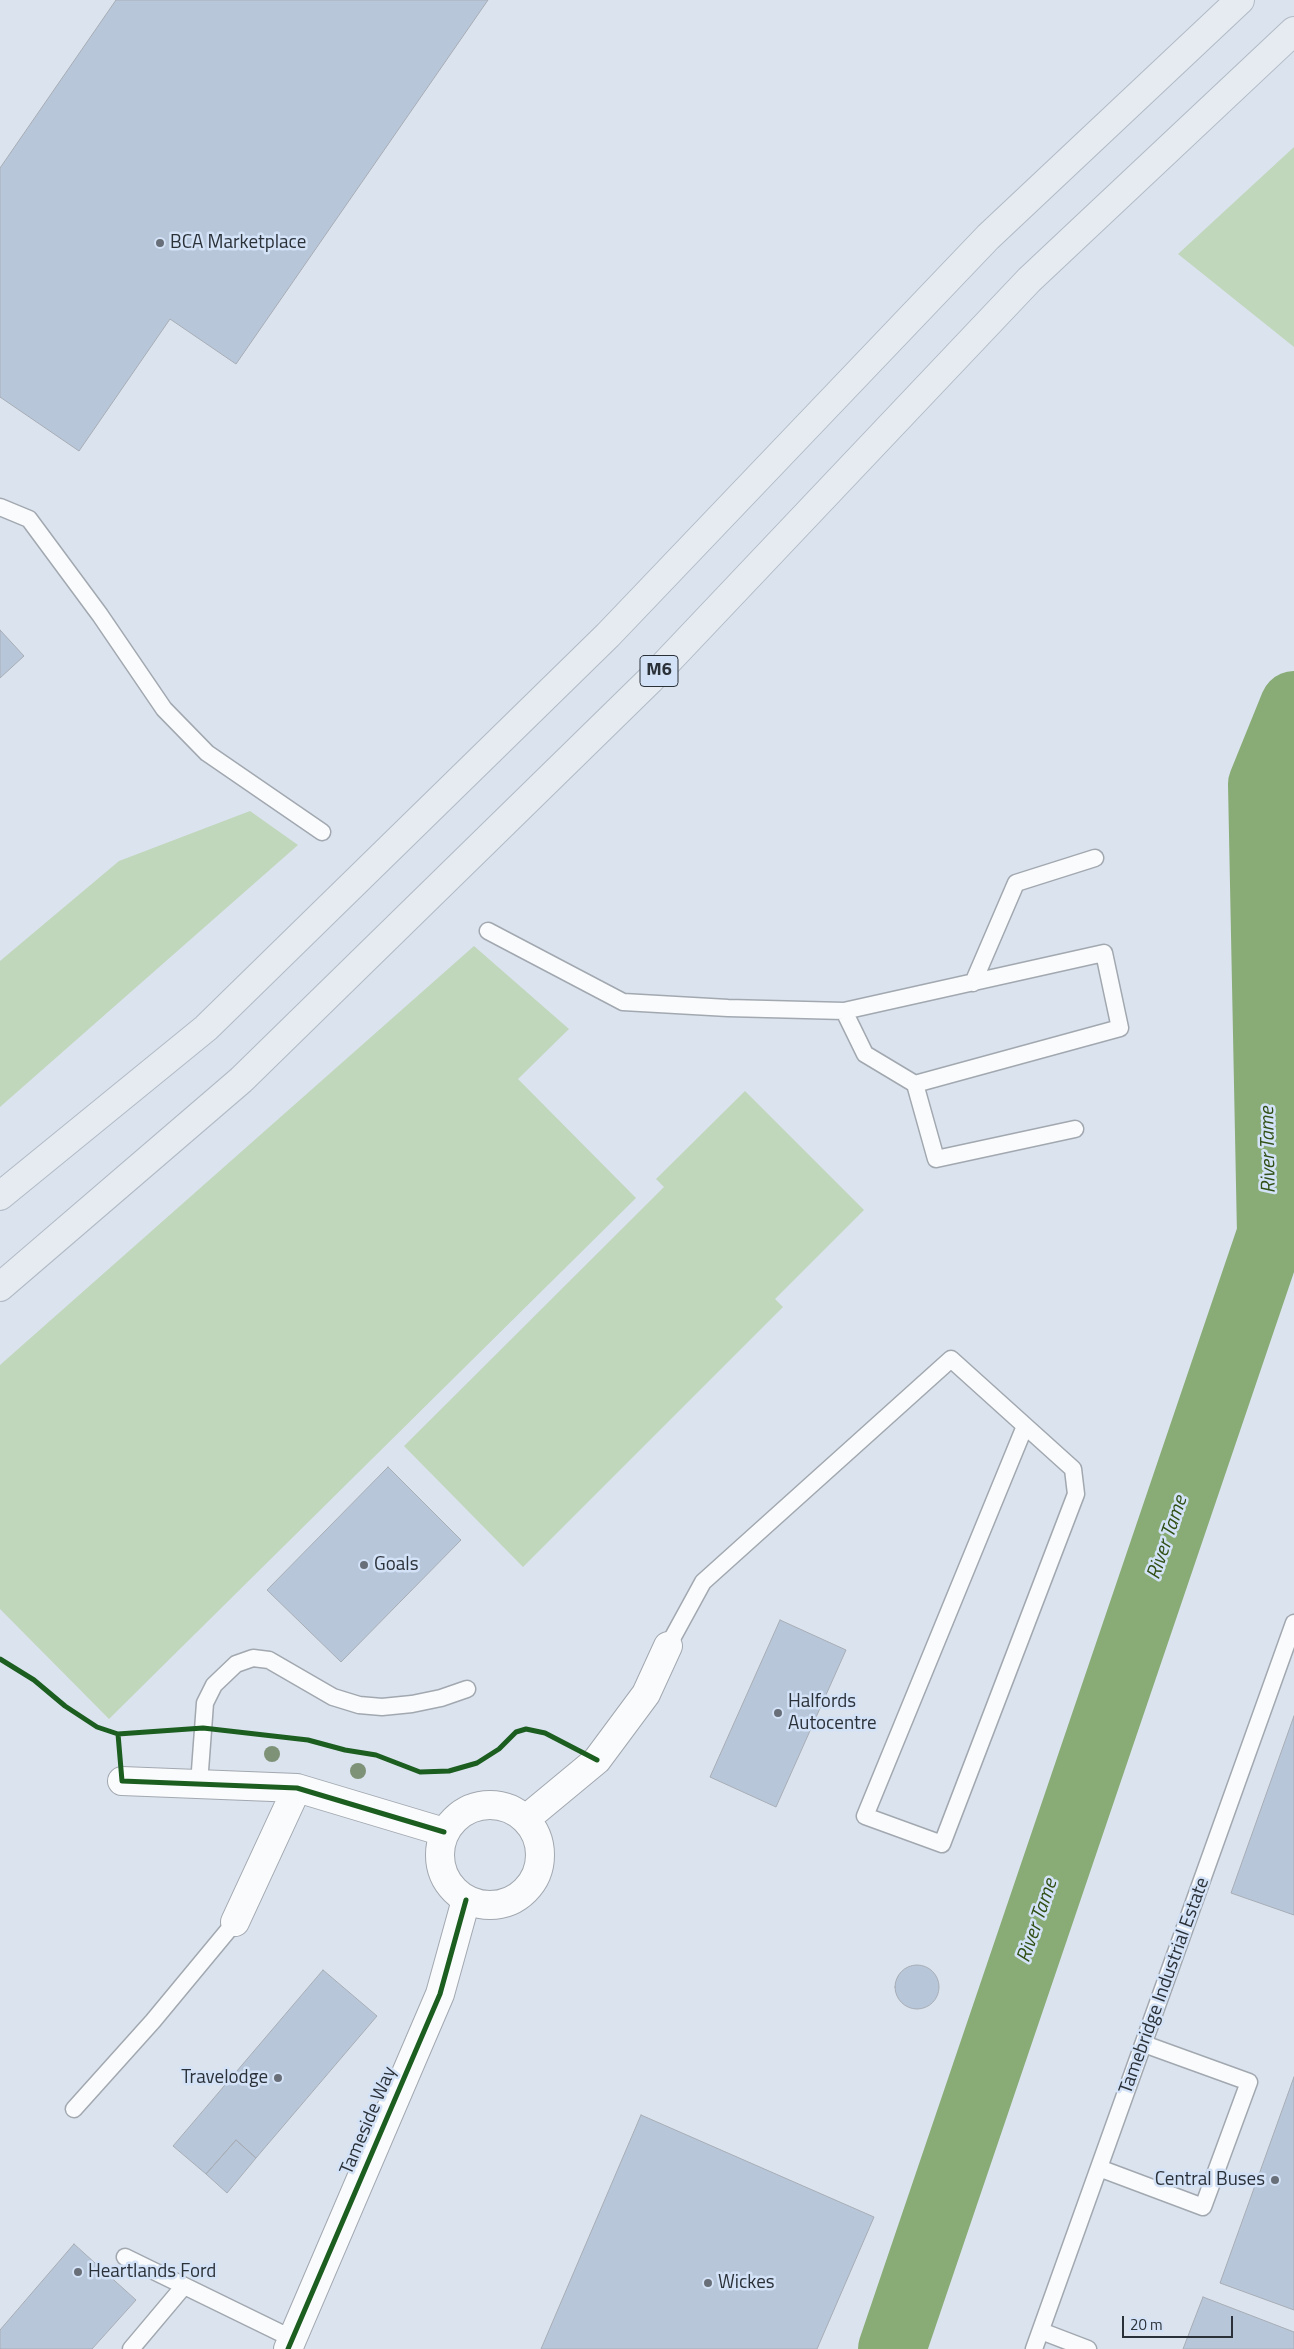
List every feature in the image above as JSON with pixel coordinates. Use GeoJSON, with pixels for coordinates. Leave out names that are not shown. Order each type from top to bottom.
{"type":"FeatureCollection","features":[{"type":"Feature","properties":{"kind":"highway"},"geometry":{"type":"LineString","coordinates":[[0,1196],[206,1028],[608,635],[988,237],[1240,0]]}},
{"type":"Feature","properties":{"kind":"highway","name":"M6"},"geometry":{"type":"LineString","coordinates":[[0,1287],[241,1080],[650,680],[1028,280],[1294,31]]}},
{"type":"Feature","properties":{"kind":"street"},"geometry":{"type":"LineString","coordinates":[[527,1818],[597,1760],[646,1694],[668,1646]]}},
{"type":"Feature","properties":{"kind":"street"},"geometry":{"type":"LineString","coordinates":[[122,1781],[297,1788],[444,1832]]}},
{"type":"Feature","properties":{"kind":"street"},"geometry":{"type":"LineString","coordinates":[[236,1922],[297,1788]]}},
{"type":"Feature","properties":{"kind":"street"},"geometry":{"type":"LineString","coordinates":[[483,1804],[508,1806],[527,1818],[542,1846],[538,1874],[521,1896],[494,1906],[466,1900],[451,1888],[442,1871],[439,1851],[444,1832],[461,1813],[483,1804]]}},
{"type":"Feature","properties":{"kind":"street","name":"Tameside Way"},"geometry":{"type":"LineString","coordinates":[[290,2344],[440,1994],[466,1900]]}},
{"type":"Feature","properties":{"kind":"lane"},"geometry":{"type":"LineString","coordinates":[[0,507],[28,518],[100,615],[164,709],[207,753],[322,832]]}},
{"type":"Feature","properties":{"kind":"lane"},"geometry":{"type":"LineString","coordinates":[[973,983],[1016,883],[1095,858]]}},
{"type":"Feature","properties":{"kind":"lane"},"geometry":{"type":"LineString","coordinates":[[488,931],[623,1002],[844,1012],[1104,953],[1120,1028],[916,1084]]}},
{"type":"Feature","properties":{"kind":"lane"},"geometry":{"type":"LineString","coordinates":[[844,1012],[865,1054],[916,1084],[936,1159],[1075,1129]]}},
{"type":"Feature","properties":{"kind":"lane"},"geometry":{"type":"LineString","coordinates":[[668,1646],[703,1582],[951,1359],[1073,1469],[1076,1494],[942,1844],[864,1816],[1025,1426]]}},
{"type":"Feature","properties":{"kind":"lane","name":"Tamebridge Industrial Estate"},"geometry":{"type":"LineString","coordinates":[[1034,2349],[1294,1623]]}},
{"type":"Feature","properties":{"kind":"lane"},"geometry":{"type":"LineString","coordinates":[[199,1784],[205,1703],[214,1685],[236,1664],[253,1658],[268,1660],[333,1696],[359,1705],[382,1707],[412,1704],[441,1698],[467,1689]]}},
{"type":"Feature","properties":{"kind":"lane"},"geometry":{"type":"LineString","coordinates":[[74,2109],[153,2021],[236,1922]]}},
{"type":"Feature","properties":{"kind":"lane"},"geometry":{"type":"LineString","coordinates":[[1100,2168],[1203,2207],[1249,2082],[1144,2044]]}},
{"type":"Feature","properties":{"kind":"lane"},"geometry":{"type":"LineString","coordinates":[[125,2257],[184,2286],[290,2344]]}},
{"type":"Feature","properties":{"kind":"lane"},"geometry":{"type":"LineString","coordinates":[[130,2349],[184,2286]]}},
{"type":"Feature","properties":{"kind":"lane"},"geometry":{"type":"LineString","coordinates":[[1041,2331],[1088,2349]]}},
{"type":"Feature","properties":{"kind":"green space"},"geometry":{"type":"Polygon","coordinates":[[[1294,147],[1294,347],[1178,254],[1294,147]]]}},
{"type":"Feature","properties":{"kind":"green space"},"geometry":{"type":"Polygon","coordinates":[[[250,811],[298,845],[0,1107],[0,961],[119,861],[250,811]]]}},
{"type":"Feature","properties":{"kind":"green space"},"geometry":{"type":"Polygon","coordinates":[[[474,946],[569,1029],[518,1079],[636,1198],[109,1719],[0,1609],[0,1365],[474,946]]]}},
{"type":"Feature","properties":{"kind":"green space"},"geometry":{"type":"Polygon","coordinates":[[[745,1091],[864,1210],[775,1299],[783,1307],[523,1567],[404,1446],[664,1187],[656,1179],[745,1091]]]}},
{"type":"Feature","properties":{"kind":"building","name":"BCA Marketplace"},"geometry":{"type":"Polygon","coordinates":[[[116,0],[488,0],[236,364],[170,319],[79,451],[0,397],[0,168],[116,0]]]}},
{"type":"Feature","properties":{"kind":"building"},"geometry":{"type":"Polygon","coordinates":[[[0,630],[24,656],[0,678],[0,630]]]}},
{"type":"Feature","properties":{"kind":"building","name":"Goals"},"geometry":{"type":"Polygon","coordinates":[[[388,1467],[461,1540],[341,1662],[267,1590],[388,1467]]]}},
{"type":"Feature","properties":{"kind":"building","name":"Halfords Autocentre"},"geometry":{"type":"Polygon","coordinates":[[[780,1620],[846,1650],[776,1807],[710,1777],[780,1620]]]}},
{"type":"Feature","properties":{"kind":"building"},"geometry":{"type":"Polygon","coordinates":[[[1294,1716],[1294,1915],[1231,1893],[1294,1716]]]}},
{"type":"Feature","properties":{"kind":"building"},"geometry":{"type":"Polygon","coordinates":[[[921,1965],[933,1971],[938,1978],[938,1996],[933,2003],[926,2008],[913,2009],[901,2003],[896,1996],[895,1983],[901,1971],[908,1966],[921,1965]]]}},
{"type":"Feature","properties":{"kind":"building","name":"Travelodge"},"geometry":{"type":"Polygon","coordinates":[[[323,1970],[377,2016],[256,2158],[236,2140],[206,2174],[173,2146],[323,1970]]]}},
{"type":"Feature","properties":{"kind":"building","name":"Central Buses"},"geometry":{"type":"Polygon","coordinates":[[[1294,2077],[1294,2310],[1220,2283],[1294,2077]]]}},
{"type":"Feature","properties":{"kind":"building","name":"Wickes"},"geometry":{"type":"Polygon","coordinates":[[[641,2115],[874,2217],[817,2349],[541,2349],[641,2115]]]}},
{"type":"Feature","properties":{"kind":"building"},"geometry":{"type":"Polygon","coordinates":[[[236,2140],[256,2158],[227,2193],[206,2174],[236,2140]]]}},
{"type":"Feature","properties":{"kind":"building","name":"Heartlands Ford"},"geometry":{"type":"Polygon","coordinates":[[[74,2244],[136,2300],[92,2349],[0,2349],[0,2330],[74,2244]]]}},
{"type":"Feature","properties":{"kind":"building"},"geometry":{"type":"Polygon","coordinates":[[[1203,2297],[1294,2332],[1294,2349],[1183,2349],[1203,2297]]]}},
{"type":"Feature","properties":{"kind":"waterway","name":"River Tame"},"geometry":{"type":"LineString","coordinates":[[892,2349],[1271,1234],[1262,784],[1294,705]]}},
{"type":"Feature","properties":{"kind":"cycle path"},"geometry":{"type":"LineString","coordinates":[[0,1659],[34,1680],[65,1706],[97,1727],[118,1734],[122,1781],[297,1788],[444,1832]]}},
{"type":"Feature","properties":{"kind":"cycle path"},"geometry":{"type":"LineString","coordinates":[[118,1734],[203,1728],[308,1740],[345,1750],[376,1755],[420,1772],[449,1771],[477,1763],[499,1749],[516,1732],[526,1729],[545,1733],[597,1760]]}},
{"type":"Feature","properties":{"kind":"cycle path"},"geometry":{"type":"LineString","coordinates":[[288,2349],[440,1994],[466,1900]]}},
{"type":"Feature","properties":{"kind":"place","name":"BCA Marketplace"},"geometry":{"type":"Point","coordinates":[160,243]}},
{"type":"Feature","properties":{"kind":"place","name":"Goals"},"geometry":{"type":"Point","coordinates":[364,1565]}},
{"type":"Feature","properties":{"kind":"place","name":"Halfords Autocentre"},"geometry":{"type":"Point","coordinates":[778,1713]}},
{"type":"Feature","properties":{"kind":"place","name":"Travelodge"},"geometry":{"type":"Point","coordinates":[278,2078]}},
{"type":"Feature","properties":{"kind":"place","name":"Central Buses"},"geometry":{"type":"Point","coordinates":[1275,2180]}},
{"type":"Feature","properties":{"kind":"place","name":"Heartlands Ford"},"geometry":{"type":"Point","coordinates":[78,2272]}},
{"type":"Feature","properties":{"kind":"place","name":"Wickes"},"geometry":{"type":"Point","coordinates":[708,2283]}}]}
